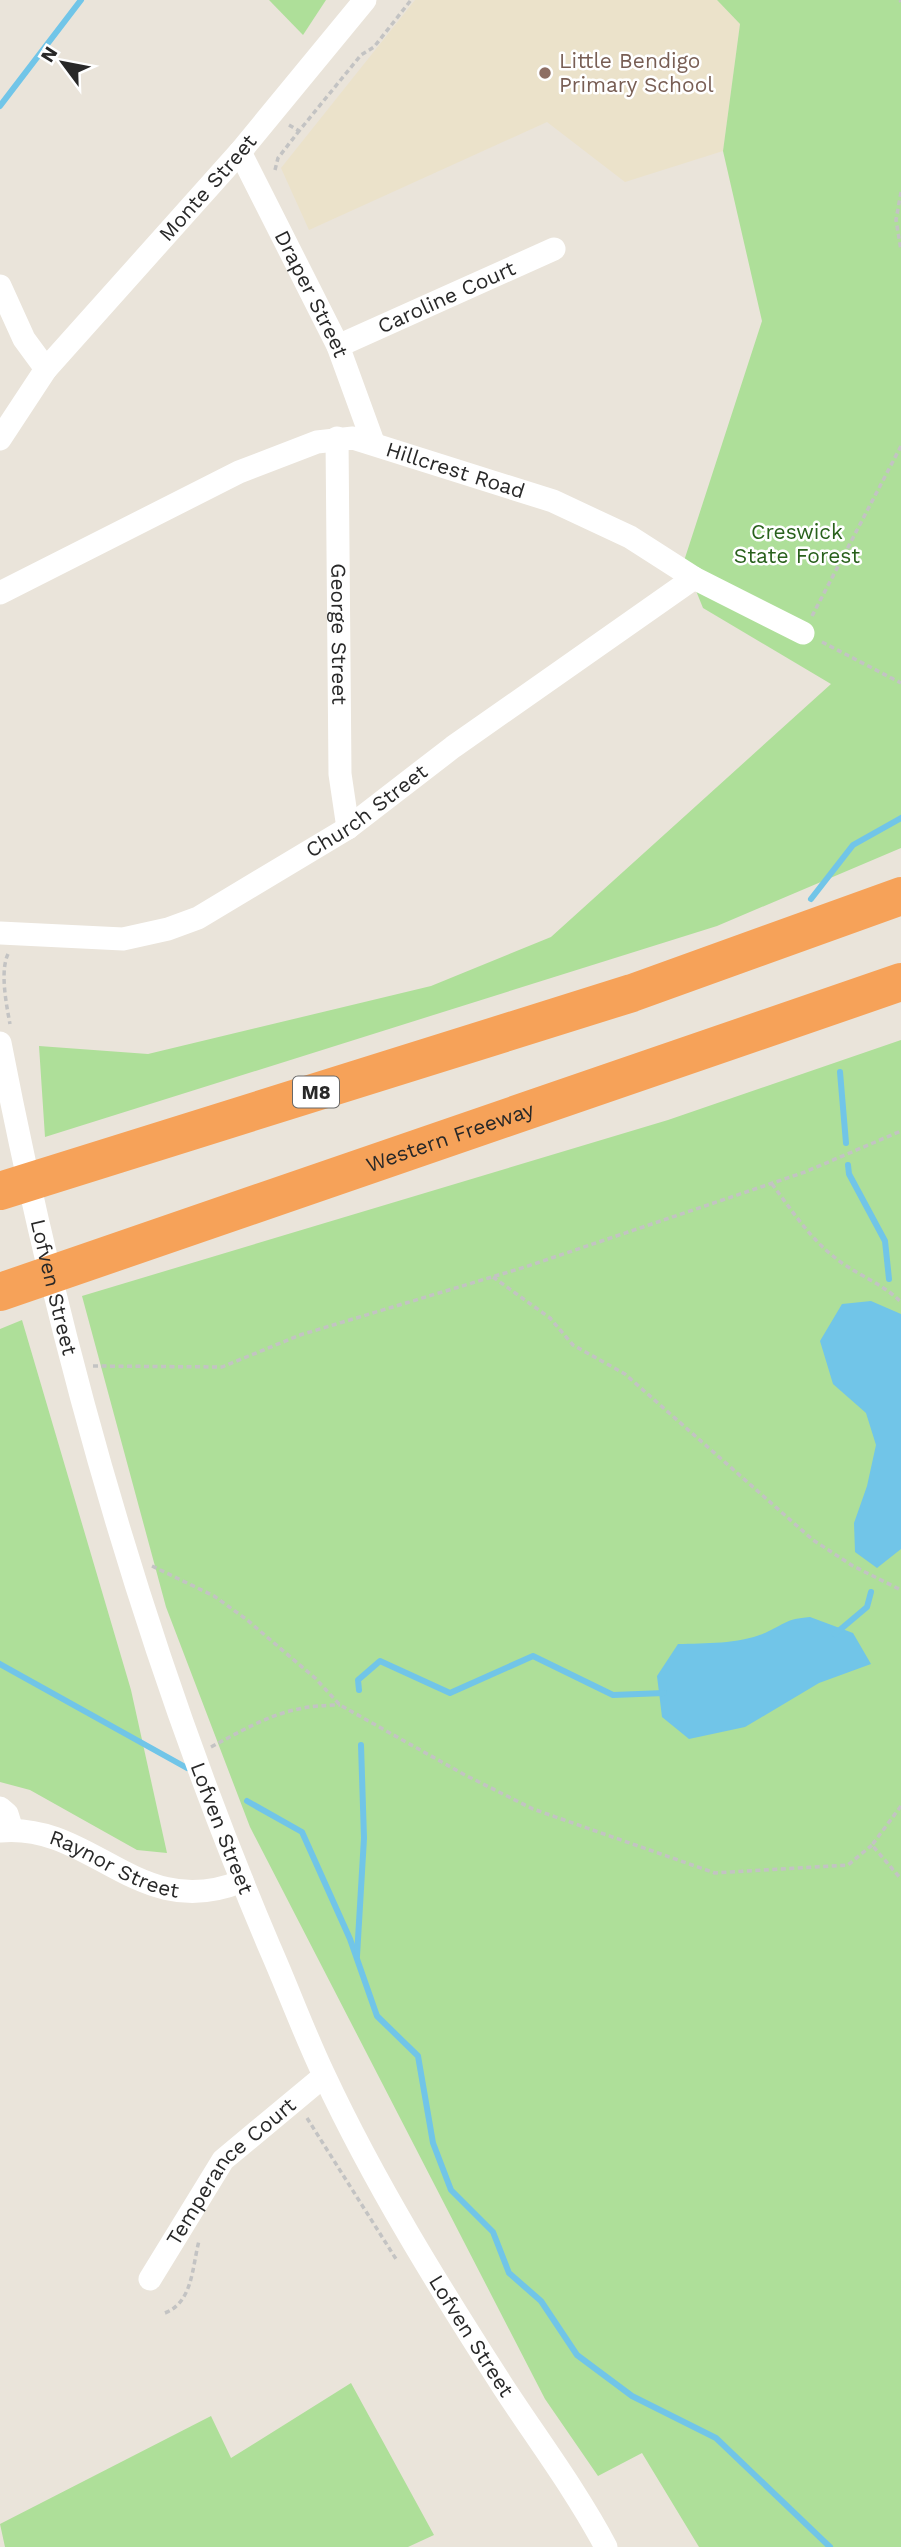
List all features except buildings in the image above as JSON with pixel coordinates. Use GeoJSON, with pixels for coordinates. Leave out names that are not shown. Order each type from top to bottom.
{"type":"FeatureCollection","features":[{"type":"Feature","properties":{"kind":"highway","name":"M8"},"geometry":{"type":"LineString","coordinates":[[0,1191],[632,993],[901,896]]}},
{"type":"Feature","properties":{"kind":"highway","name":"Western Freeway"},"geometry":{"type":"LineString","coordinates":[[0,1292],[901,982]]}},
{"type":"Feature","properties":{"kind":"street","name":"Monte Street"},"geometry":{"type":"LineString","coordinates":[[46,369],[240,152],[365,0]]}},
{"type":"Feature","properties":{"kind":"street","name":"Draper Street"},"geometry":{"type":"LineString","coordinates":[[240,152],[338,346],[373,442]]}},
{"type":"Feature","properties":{"kind":"street","name":"Caroline Court"},"geometry":{"type":"LineString","coordinates":[[338,346],[554,249]]}},
{"type":"Feature","properties":{"kind":"street"},"geometry":{"type":"LineString","coordinates":[[0,286],[24,339],[46,369],[0,439]]}},
{"type":"Feature","properties":{"kind":"street","name":"Hillcrest Road"},"geometry":{"type":"LineString","coordinates":[[0,593],[239,472],[311,443],[337,438],[373,442],[424,463],[566,506],[630,537],[694,578],[803,633]]}},
{"type":"Feature","properties":{"kind":"street","name":"George Street"},"geometry":{"type":"LineString","coordinates":[[337,438],[340,774],[348,828]]}},
{"type":"Feature","properties":{"kind":"street","name":"Church Street"},"geometry":{"type":"LineString","coordinates":[[6,942],[111,939],[168,929],[207,913],[348,828],[453,747],[694,578]]}},
{"type":"Feature","properties":{"kind":"street","name":"Lofven Street"},"geometry":{"type":"LineString","coordinates":[[6,1037],[11,1102],[73,1369],[129,1566],[194,1756],[242,1881],[324,2076],[448,2301],[606,2547]]}},
{"type":"Feature","properties":{"kind":"street","name":"Raynor Street"},"geometry":{"type":"LineString","coordinates":[[0,1808],[8,1816],[6,1830],[62,1841],[161,1889],[204,1892],[242,1881]]}},
{"type":"Feature","properties":{"kind":"street","name":"Temperance Court"},"geometry":{"type":"LineString","coordinates":[[150,2279],[223,2160],[324,2076]]}},
{"type":"Feature","properties":{"kind":"path"},"geometry":{"type":"LineString","coordinates":[[275,172],[277,159],[299,131],[360,55],[374,47],[411,0]]}},
{"type":"Feature","properties":{"kind":"path"},"geometry":{"type":"LineString","coordinates":[[272,113],[299,131]]}},
{"type":"Feature","properties":{"kind":"path"},"geometry":{"type":"LineString","coordinates":[[901,192],[896,220],[901,250]]}},
{"type":"Feature","properties":{"kind":"path"},"geometry":{"type":"LineString","coordinates":[[901,446],[803,633],[901,682]]}},
{"type":"Feature","properties":{"kind":"path"},"geometry":{"type":"LineString","coordinates":[[6,942],[1,968],[6,1037]]}},
{"type":"Feature","properties":{"kind":"path"},"geometry":{"type":"LineString","coordinates":[[73,1369],[119,1364],[222,1367],[300,1335],[493,1277],[772,1184],[901,1131]]}},
{"type":"Feature","properties":{"kind":"path"},"geometry":{"type":"LineString","coordinates":[[772,1184],[830,1254],[858,1276],[887,1288],[901,1302]]}},
{"type":"Feature","properties":{"kind":"path"},"geometry":{"type":"LineString","coordinates":[[493,1277],[550,1318],[573,1345],[625,1374],[813,1539],[853,1566],[901,1590]]}},
{"type":"Feature","properties":{"kind":"path"},"geometry":{"type":"LineString","coordinates":[[129,1566],[150,1565],[214,1597],[283,1649],[340,1705],[465,1776],[533,1809],[715,1873],[848,1865],[872,1845],[901,1806]]}},
{"type":"Feature","properties":{"kind":"path"},"geometry":{"type":"LineString","coordinates":[[194,1756],[276,1714],[307,1705],[340,1705]]}},
{"type":"Feature","properties":{"kind":"path"},"geometry":{"type":"LineString","coordinates":[[872,1845],[901,1878]]}},
{"type":"Feature","properties":{"kind":"path"},"geometry":{"type":"LineString","coordinates":[[299,2096],[307,2118],[402,2268]]}},
{"type":"Feature","properties":{"kind":"path"},"geometry":{"type":"LineString","coordinates":[[297,2126],[307,2118]]}},
{"type":"Feature","properties":{"kind":"path"},"geometry":{"type":"LineString","coordinates":[[165,2313],[176,2307],[189,2287],[203,2233]]}},
{"type":"Feature","properties":{"kind":"shaded area","name":"Little Bendigo Primary School"},"geometry":{"type":"Polygon","coordinates":[[[415,0],[717,0],[740,24],[723,151],[625,182],[547,122],[309,230],[281,168],[415,0]]]}},
{"type":"Feature","properties":{"kind":"green space"},"geometry":{"type":"Polygon","coordinates":[[[269,0],[326,0],[303,35],[269,0]]]}},
{"type":"Feature","properties":{"kind":"green space","name":"Creswick State Forest"},"geometry":{"type":"Polygon","coordinates":[[[717,0],[901,0],[901,848],[717,926],[45,1137],[39,1046],[148,1054],[431,986],[551,937],[831,684],[703,608],[684,561],[762,321],[723,151],[740,24],[717,0]]]}},
{"type":"Feature","properties":{"kind":"green space"},"geometry":{"type":"Polygon","coordinates":[[[901,1040],[901,2547],[699,2547],[642,2453],[598,2476],[545,2399],[250,1827],[166,1607],[82,1296],[668,1120],[901,1040]]]}},
{"type":"Feature","properties":{"kind":"green space"},"geometry":{"type":"Polygon","coordinates":[[[22,1320],[131,1690],[167,1853],[137,1850],[30,1790],[0,1782],[0,1329],[22,1320]]]}},
{"type":"Feature","properties":{"kind":"green space"},"geometry":{"type":"Polygon","coordinates":[[[351,2383],[434,2535],[408,2547],[5,2547],[0,2524],[211,2416],[231,2458],[351,2383]]]}},
{"type":"Feature","properties":{"kind":"water"},"geometry":{"type":"Polygon","coordinates":[[[871,1301],[901,1314],[901,1549],[877,1568],[855,1552],[854,1523],[867,1486],[876,1445],[866,1413],[833,1384],[820,1341],[842,1304],[871,1301]]]}},
{"type":"Feature","properties":{"kind":"water"},"geometry":{"type":"Polygon","coordinates":[[[810,1617],[853,1633],[871,1664],[819,1683],[745,1727],[689,1739],[662,1717],[657,1676],[678,1644],[744,1639],[790,1621],[810,1617]]]}},
{"type":"Feature","properties":{"kind":"waterway"},"geometry":{"type":"LineString","coordinates":[[0,106],[81,0]]}},
{"type":"Feature","properties":{"kind":"waterway"},"geometry":{"type":"LineString","coordinates":[[811,899],[853,845],[901,818]]}},
{"type":"Feature","properties":{"kind":"waterway"},"geometry":{"type":"LineString","coordinates":[[840,1072],[846,1143]]}},
{"type":"Feature","properties":{"kind":"waterway"},"geometry":{"type":"LineString","coordinates":[[848,1165],[849,1174],[885,1241],[889,1279]]}},
{"type":"Feature","properties":{"kind":"waterway"},"geometry":{"type":"LineString","coordinates":[[835,1634],[867,1607],[871,1592]]}},
{"type":"Feature","properties":{"kind":"waterway"},"geometry":{"type":"LineString","coordinates":[[359,1690],[358,1680],[380,1661],[450,1693],[533,1656],[613,1695],[664,1693]]}},
{"type":"Feature","properties":{"kind":"waterway"},"geometry":{"type":"LineString","coordinates":[[0,1664],[187,1768]]}},
{"type":"Feature","properties":{"kind":"waterway"},"geometry":{"type":"LineString","coordinates":[[357,1956],[364,1838],[361,1745]]}},
{"type":"Feature","properties":{"kind":"waterway"},"geometry":{"type":"LineString","coordinates":[[247,1801],[302,1832],[350,1939],[377,2016],[418,2056],[433,2143],[451,2190],[493,2232],[509,2273],[541,2301],[577,2355],[632,2396],[716,2438],[830,2547]]}},
{"type":"Feature","properties":{"kind":"place","name":"Little Bendigo Primary School"},"geometry":{"type":"Point","coordinates":[545,73]}}]}
